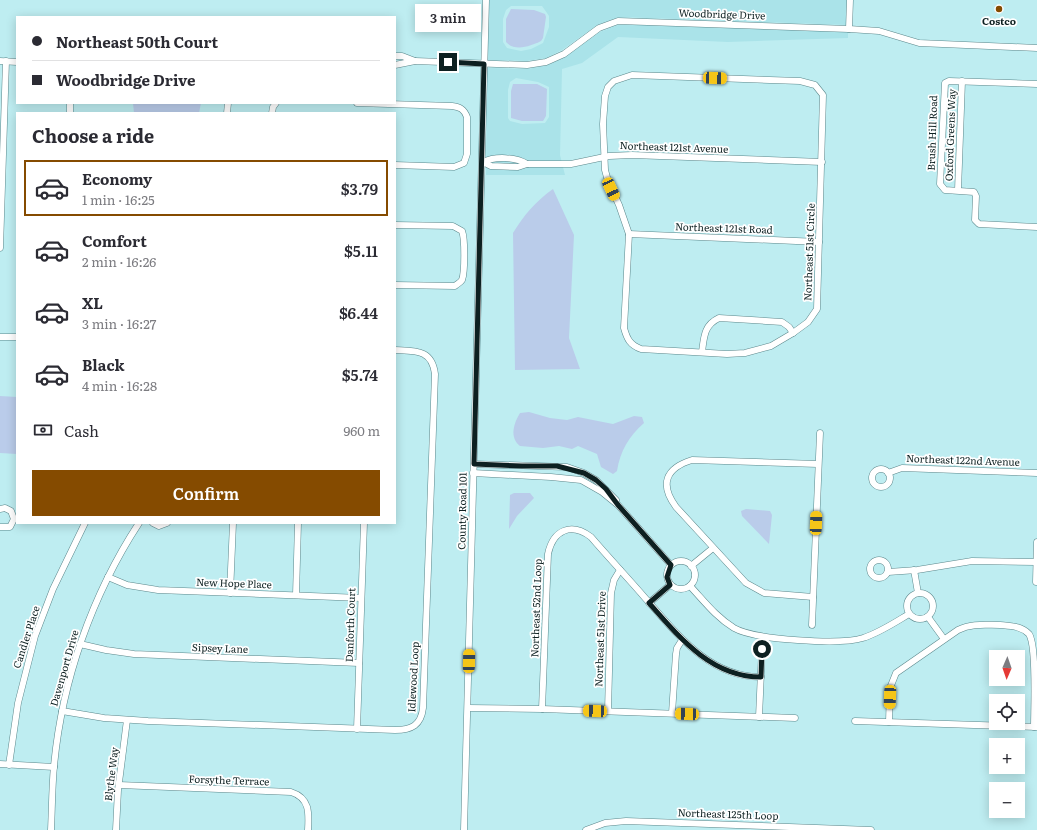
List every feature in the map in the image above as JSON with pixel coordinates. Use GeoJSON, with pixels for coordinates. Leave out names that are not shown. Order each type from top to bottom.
{"type":"FeatureCollection","features":[{"type":"Feature","properties":{"kind":"street","name":"County Road 101"},"geometry":{"type":"LineString","coordinates":[[464,830],[483,162],[486,0]]}},
{"type":"Feature","properties":{"kind":"street"},"geometry":{"type":"LineString","coordinates":[[849,29],[850,0]]}},
{"type":"Feature","properties":{"kind":"street","name":"Woodbridge Drive"},"geometry":{"type":"LineString","coordinates":[[396,64],[416,61],[527,65],[546,62],[564,54],[599,28],[618,21],[849,29],[878,31],[919,43],[1037,48]]}},
{"type":"Feature","properties":{"kind":"street","name":"Woodbridge Drive"},"geometry":{"type":"LineString","coordinates":[[396,56],[402,56],[416,61]]}},
{"type":"Feature","properties":{"kind":"street"},"geometry":{"type":"LineString","coordinates":[[0,248],[3,61],[16,62]]}},
{"type":"Feature","properties":{"kind":"street","name":"Northeast 51st Circle"},"geometry":{"type":"LineString","coordinates":[[632,74],[793,81],[815,85],[823,95],[824,102],[817,309],[808,322],[771,346],[745,353],[641,349],[635,347],[628,341],[624,328],[629,234],[619,205],[608,181],[603,157],[603,124],[605,96],[608,87],[614,81],[632,74]]}},
{"type":"Feature","properties":{"kind":"street","name":"Brush Hill Road"},"geometry":{"type":"LineString","coordinates":[[958,190],[944,189],[940,184],[945,83],[948,81],[962,81],[1037,84]]}},
{"type":"Feature","properties":{"kind":"street","name":"Oxford Greens Way"},"geometry":{"type":"LineString","coordinates":[[958,190],[962,81]]}},
{"type":"Feature","properties":{"kind":"street"},"geometry":{"type":"LineString","coordinates":[[389,104],[452,106],[458,107],[466,112],[468,117],[467,154],[464,163],[454,167],[396,165]]}},
{"type":"Feature","properties":{"kind":"street","name":"Northeast 121st Avenue"},"geometry":{"type":"LineString","coordinates":[[483,162],[490,158],[520,160],[527,164],[571,164],[603,157],[632,155],[822,162]]}},
{"type":"Feature","properties":{"kind":"street"},"geometry":{"type":"LineString","coordinates":[[958,190],[972,191],[975,194],[975,220],[979,224],[1037,227]]}},
{"type":"Feature","properties":{"kind":"street"},"geometry":{"type":"LineString","coordinates":[[396,225],[453,226],[462,231],[464,239],[462,276],[459,283],[455,286],[396,285]]}},
{"type":"Feature","properties":{"kind":"street","name":"Northeast 121st Road"},"geometry":{"type":"LineString","coordinates":[[629,234],[819,242]]}},
{"type":"Feature","properties":{"kind":"street"},"geometry":{"type":"LineString","coordinates":[[702,352],[706,328],[719,318],[782,322],[789,327],[793,333]]}},
{"type":"Feature","properties":{"kind":"street"},"geometry":{"type":"LineString","coordinates":[[0,337],[16,338]]}},
{"type":"Feature","properties":{"kind":"street","name":"Idlewood Loop"},"geometry":{"type":"LineString","coordinates":[[62,710],[127,720],[406,730],[417,724],[423,708],[435,374],[432,361],[423,354],[418,352],[396,350]]}},
{"type":"Feature","properties":{"kind":"street"},"geometry":{"type":"LineString","coordinates":[[812,625],[820,433]]}},
{"type":"Feature","properties":{"kind":"street"},"geometry":{"type":"LineString","coordinates":[[813,597],[764,593],[746,583],[713,548],[669,497],[667,483],[670,472],[678,464],[692,460],[818,464]]}},
{"type":"Feature","properties":{"kind":"street"},"geometry":{"type":"LineString","coordinates":[[474,464],[567,467],[584,473],[596,480],[611,495],[671,565]]}},
{"type":"Feature","properties":{"kind":"street","name":"Northeast 122nd Avenue"},"geometry":{"type":"LineString","coordinates":[[888,473],[902,468],[1037,473]]}},
{"type":"Feature","properties":{"kind":"street"},"geometry":{"type":"LineString","coordinates":[[473,474],[551,477],[581,480],[602,492],[618,505]]}},
{"type":"Feature","properties":{"kind":"street"},"geometry":{"type":"LineString","coordinates":[[0,510],[8,509],[14,516],[14,522],[10,527],[0,528]]}},
{"type":"Feature","properties":{"kind":"street","name":"Candler Place"},"geometry":{"type":"LineString","coordinates":[[9,765],[18,703],[35,636],[53,589],[85,524]]}},
{"type":"Feature","properties":{"kind":"street","name":"Davenport Drive"},"geometry":{"type":"LineString","coordinates":[[51,830],[54,767],[62,710],[80,644],[108,577],[138,524]]}},
{"type":"Feature","properties":{"kind":"street"},"geometry":{"type":"LineString","coordinates":[[155,524],[159,526],[164,524]]}},
{"type":"Feature","properties":{"kind":"street"},"geometry":{"type":"LineString","coordinates":[[230,593],[233,524]]}},
{"type":"Feature","properties":{"kind":"street"},"geometry":{"type":"LineString","coordinates":[[296,595],[298,524]]}},
{"type":"Feature","properties":{"kind":"street","name":"Danforth Court"},"geometry":{"type":"LineString","coordinates":[[357,729],[364,524]]}},
{"type":"Feature","properties":{"kind":"street","name":"Northeast 52nd Loop"},"geometry":{"type":"LineString","coordinates":[[542,709],[548,554],[552,540],[562,531],[569,529],[585,532],[682,640],[701,656],[719,667],[746,676],[761,677]]}},
{"type":"Feature","properties":{"kind":"street"},"geometry":{"type":"LineString","coordinates":[[1036,582],[1037,542]]}},
{"type":"Feature","properties":{"kind":"street"},"geometry":{"type":"LineString","coordinates":[[691,566],[713,548]]}},
{"type":"Feature","properties":{"kind":"street"},"geometry":{"type":"LineString","coordinates":[[679,561],[684,561],[691,566],[694,569],[694,578],[690,586],[678,589],[670,585],[667,577],[671,565],[679,561]]}},
{"type":"Feature","properties":{"kind":"street"},"geometry":{"type":"LineString","coordinates":[[888,572],[914,570],[972,561],[1036,562]]}},
{"type":"Feature","properties":{"kind":"street","name":"Northeast 51st Drive"},"geometry":{"type":"LineString","coordinates":[[608,711],[612,593],[614,580],[620,570]]}},
{"type":"Feature","properties":{"kind":"street"},"geometry":{"type":"LineString","coordinates":[[914,570],[918,593]]}},
{"type":"Feature","properties":{"kind":"street","name":"New Hope Place"},"geometry":{"type":"LineString","coordinates":[[108,577],[127,585],[140,588],[361,598]]}},
{"type":"Feature","properties":{"kind":"street"},"geometry":{"type":"LineString","coordinates":[[649,603],[670,585]]}},
{"type":"Feature","properties":{"kind":"street"},"geometry":{"type":"LineString","coordinates":[[690,586],[712,611],[735,628],[752,635],[773,638],[848,641],[863,638],[909,614]]}},
{"type":"Feature","properties":{"kind":"street"},"geometry":{"type":"LineString","coordinates":[[918,593],[926,594],[933,603],[932,610],[928,617],[916,619],[909,614],[907,603],[911,596],[918,593]]}},
{"type":"Feature","properties":{"kind":"street"},"geometry":{"type":"LineString","coordinates":[[928,617],[944,639]]}},
{"type":"Feature","properties":{"kind":"street"},"geometry":{"type":"LineString","coordinates":[[855,721],[1035,727],[1035,643],[1029,634],[1021,628],[1012,626],[969,625],[944,639],[896,673],[890,688],[889,722]]}},
{"type":"Feature","properties":{"kind":"street"},"geometry":{"type":"LineString","coordinates":[[672,714],[676,654],[677,648],[682,640]]}},
{"type":"Feature","properties":{"kind":"street","name":"Sipsey Lane"},"geometry":{"type":"LineString","coordinates":[[80,644],[106,650],[140,655],[359,663]]}},
{"type":"Feature","properties":{"kind":"street"},"geometry":{"type":"LineString","coordinates":[[759,717],[762,649]]}},
{"type":"Feature","properties":{"kind":"street"},"geometry":{"type":"LineString","coordinates":[[468,708],[608,711],[795,718]]}},
{"type":"Feature","properties":{"kind":"street","name":"Blythe Way"},"geometry":{"type":"LineString","coordinates":[[116,830],[119,785],[127,720]]}},
{"type":"Feature","properties":{"kind":"street"},"geometry":{"type":"LineString","coordinates":[[0,764],[54,767]]}},
{"type":"Feature","properties":{"kind":"street","name":"Forsythe Terrace"},"geometry":{"type":"LineString","coordinates":[[119,785],[291,792],[297,794],[305,801],[308,812],[308,830]]}},
{"type":"Feature","properties":{"kind":"street","name":"Northeast 125th Loop"},"geometry":{"type":"LineString","coordinates":[[586,830],[605,823],[626,821],[768,828],[871,830]]}},
{"type":"Feature","properties":{"kind":"shaded area"},"geometry":{"type":"Polygon","coordinates":[[[489,0],[850,0],[848,25],[618,17],[597,25],[562,50],[546,58],[527,61],[487,60],[489,0]],[[511,6],[506,10],[503,19],[503,42],[507,48],[521,51],[531,49],[543,43],[549,27],[549,16],[542,6],[511,6]]]}},
{"type":"Feature","properties":{"kind":"shaded area"},"geometry":{"type":"Polygon","coordinates":[[[511,9],[534,10],[545,14],[546,17],[543,38],[541,41],[533,45],[523,47],[514,47],[506,42],[506,19],[511,9]]]}},
{"type":"Feature","properties":{"kind":"shaded area"},"geometry":{"type":"Polygon","coordinates":[[[637,24],[848,32],[848,38],[728,42],[618,37],[582,63],[562,69],[560,155],[565,175],[486,175],[487,68],[527,69],[548,65],[565,57],[600,32],[618,25],[637,24]],[[516,78],[510,82],[508,90],[508,118],[510,121],[522,124],[545,123],[549,117],[549,87],[538,82],[516,78]]]}},
{"type":"Feature","properties":{"kind":"shaded area"},"geometry":{"type":"Polygon","coordinates":[[[513,84],[537,84],[547,89],[546,116],[543,121],[522,121],[511,118],[511,91],[513,84]]]}},
{"type":"Feature","properties":{"kind":"shaded area"},"geometry":{"type":"Polygon","coordinates":[[[133,104],[201,104],[199,112],[134,112],[133,104]]]}},
{"type":"Feature","properties":{"kind":"shaded area"},"geometry":{"type":"Polygon","coordinates":[[[553,189],[574,235],[569,338],[580,369],[515,370],[513,233],[541,198],[553,189]]]}},
{"type":"Feature","properties":{"kind":"shaded area"},"geometry":{"type":"Polygon","coordinates":[[[0,396],[16,397],[16,454],[0,453],[0,396]]]}},
{"type":"Feature","properties":{"kind":"shaded area"},"geometry":{"type":"Polygon","coordinates":[[[529,412],[550,418],[567,420],[578,417],[613,424],[634,416],[642,417],[644,423],[626,444],[620,457],[617,471],[613,474],[601,467],[597,454],[578,446],[572,449],[559,446],[543,448],[520,446],[515,438],[514,425],[520,413],[529,412]]]}},
{"type":"Feature","properties":{"kind":"shaded area"},"geometry":{"type":"Polygon","coordinates":[[[514,493],[530,493],[534,498],[517,516],[509,529],[510,495],[514,493]]]}},
{"type":"Feature","properties":{"kind":"shaded area"},"geometry":{"type":"Polygon","coordinates":[[[746,509],[770,511],[772,515],[769,544],[742,516],[741,511],[746,509]]]}},
{"type":"Feature","properties":{"kind":"place","name":"Costco"},"geometry":{"type":"Point","coordinates":[999,9]}},
{"type":"Feature","properties":{"kind":"route"},"geometry":{"type":"LineString","coordinates":[[448,62],[484,64],[484,132],[474,464],[567,467],[584,473],[596,480],[606,489],[618,505],[671,565],[667,572],[670,585],[649,603],[682,640],[701,656],[719,667],[735,673],[754,677],[761,677],[762,649]]}}]}
